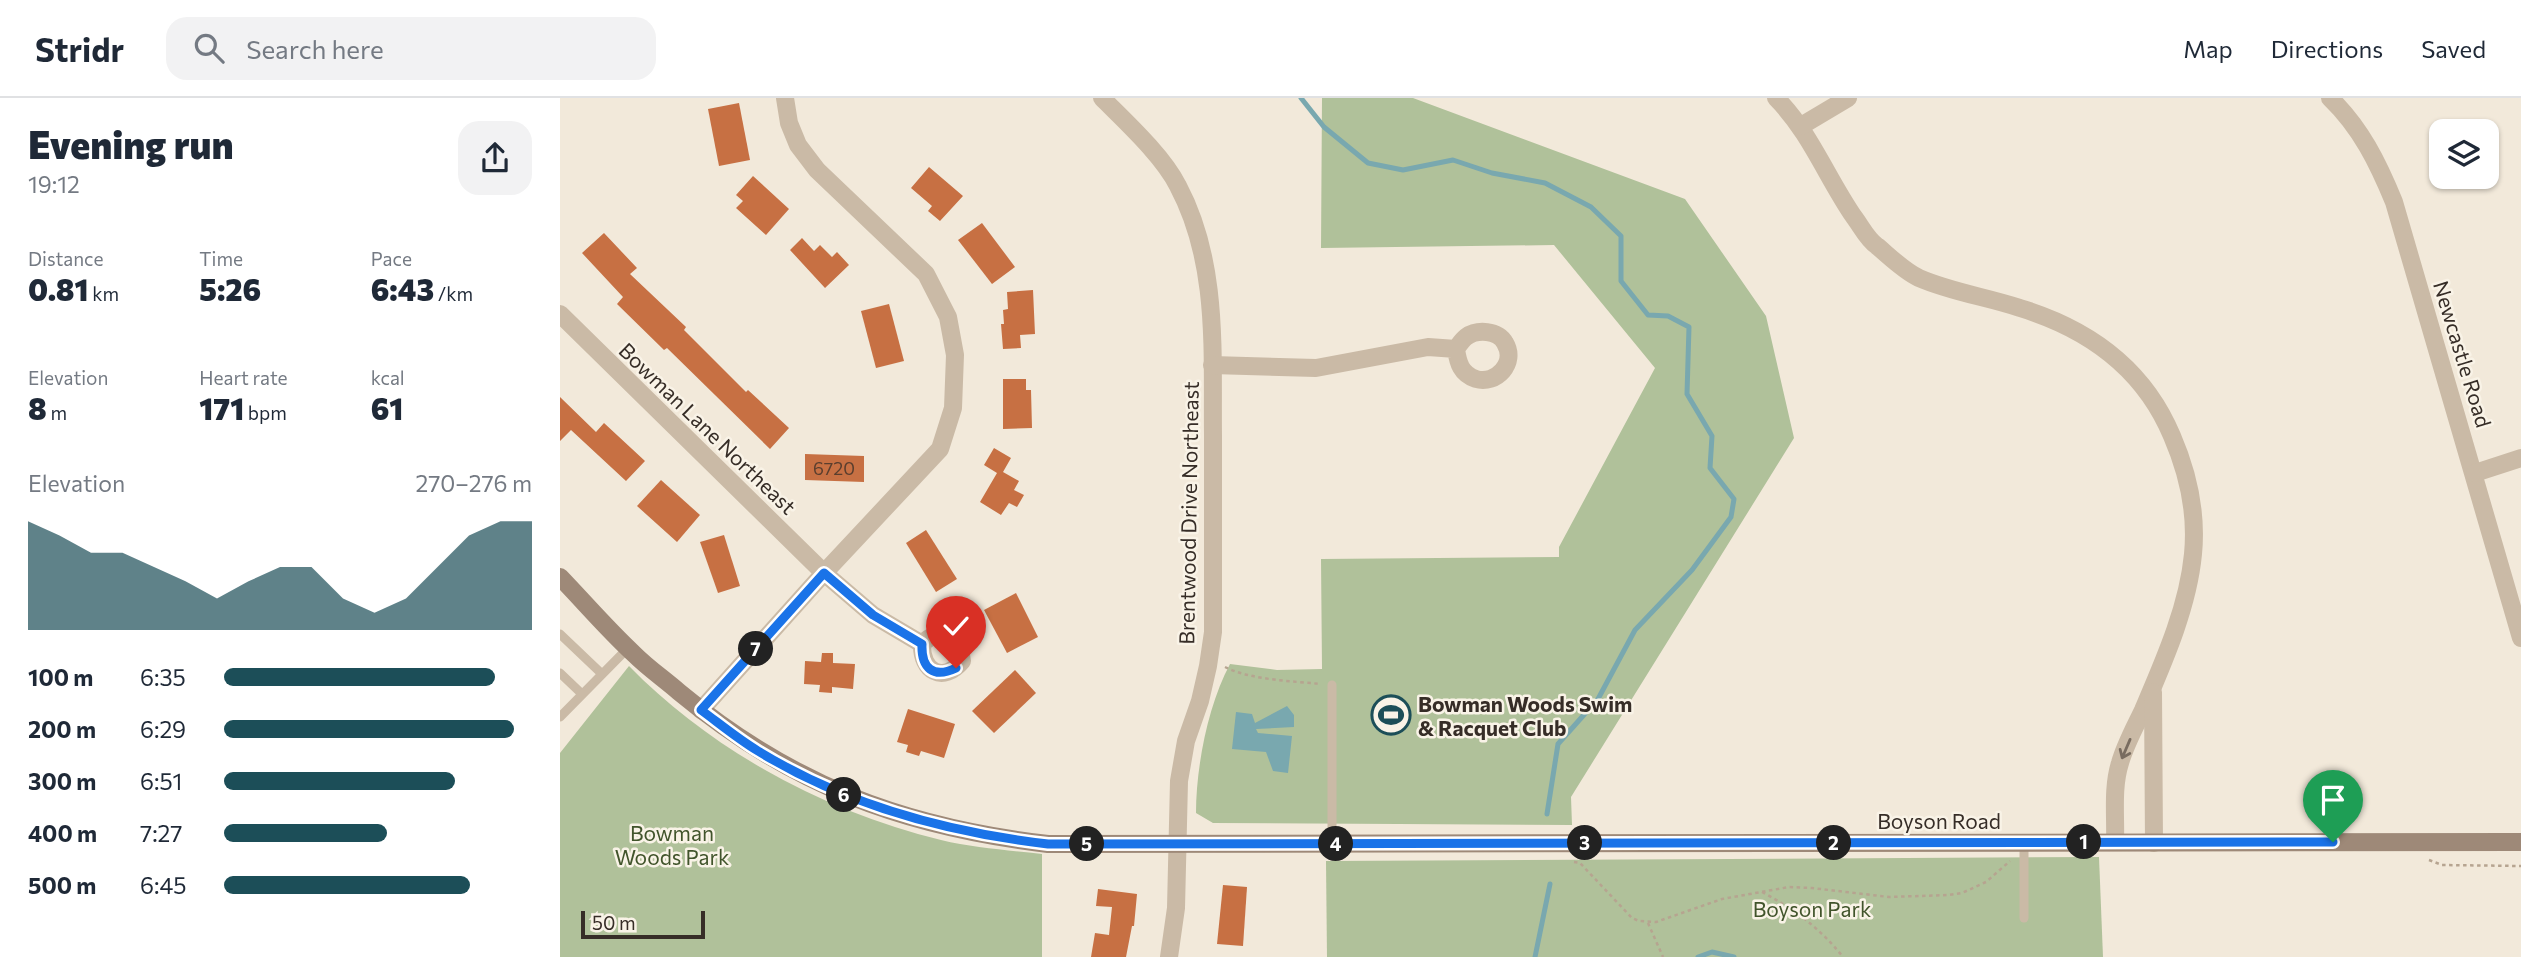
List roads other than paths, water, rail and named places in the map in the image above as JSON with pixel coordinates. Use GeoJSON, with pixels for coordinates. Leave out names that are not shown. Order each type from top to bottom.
{"type":"FeatureCollection","features":[{"type":"Feature","properties":{"kind":"street"},"geometry":{"type":"LineString","coordinates":[[701,710],[940,449],[953,408],[955,355],[948,317],[926,274],[817,170],[798,145],[789,123],[785,98]]}},
{"type":"Feature","properties":{"kind":"street","name":"Brentwood Drive Northeast"},"geometry":{"type":"LineString","coordinates":[[1102,98],[1139,135],[1178,185],[1196,230],[1210,284],[1213,632],[1200,701],[1186,741],[1179,781],[1176,908],[1169,957]]}},
{"type":"Feature","properties":{"kind":"street"},"geometry":{"type":"LineString","coordinates":[[1776,98],[1801,125],[1833,186],[1873,243],[1916,277],[2023,308],[2090,337],[2129,368],[2162,412],[2185,466],[2193,514],[2193,553],[2186,591],[2153,686],[2118,769],[2115,842]]}},
{"type":"Feature","properties":{"kind":"street"},"geometry":{"type":"LineString","coordinates":[[1801,125],[1848,98]]}},
{"type":"Feature","properties":{"kind":"street","name":"Newcastle Road"},"geometry":{"type":"LineString","coordinates":[[2330,98],[2361,134],[2378,164],[2394,202],[2521,638]]}},
{"type":"Feature","properties":{"kind":"street","name":"Bowman Lane Northeast"},"geometry":{"type":"LineString","coordinates":[[560,314],[824,573],[873,615],[922,644]]}},
{"type":"Feature","properties":{"kind":"street"},"geometry":{"type":"LineString","coordinates":[[1212,365],[1316,368],[1428,348],[1456,349]]}},
{"type":"Feature","properties":{"kind":"street"},"geometry":{"type":"LineString","coordinates":[[2475,473],[2521,458]]}},
{"type":"Feature","properties":{"kind":"street","name":"Boyson Road"},"geometry":{"type":"LineString","coordinates":[[560,577],[628,648],[701,710],[757,750],[809,779],[858,801],[902,816],[954,830],[1048,844],[2024,851],[2115,842],[2521,842]]}},
{"type":"Feature","properties":{"kind":"street"},"geometry":{"type":"LineString","coordinates":[[2153,686],[2154,843]]}},
{"type":"Feature","properties":{"kind":"lane"},"geometry":{"type":"LineString","coordinates":[[560,634],[602,674]]}},
{"type":"Feature","properties":{"kind":"lane"},"geometry":{"type":"LineString","coordinates":[[560,718],[628,648]]}},
{"type":"Feature","properties":{"kind":"lane"},"geometry":{"type":"LineString","coordinates":[[560,673],[582,695]]}},
{"type":"Feature","properties":{"kind":"lane"},"geometry":{"type":"LineString","coordinates":[[1324,844],[1332,685]]}},
{"type":"Feature","properties":{"kind":"lane"},"geometry":{"type":"LineString","coordinates":[[2024,851],[2024,918]]}},
{"type":"Feature","properties":{"kind":"water"},"geometry":{"type":"Polygon","coordinates":[[[1287,706],[1294,715],[1294,727],[1256,729],[1258,733],[1292,736],[1288,773],[1273,771],[1266,752],[1232,749],[1236,712],[1252,714],[1255,723],[1287,706]]]}},
{"type":"Feature","properties":{"kind":"waterway"},"geometry":{"type":"LineString","coordinates":[[1301,98],[1324,127],[1368,163],[1403,170],[1453,160],[1492,173],[1545,183],[1591,207],[1621,236],[1621,281],[1648,315],[1668,316],[1689,327],[1687,394],[1712,436],[1710,468],[1734,499],[1731,517],[1692,570],[1635,630],[1598,699],[1558,744],[1547,814]]}},
{"type":"Feature","properties":{"kind":"waterway"},"geometry":{"type":"LineString","coordinates":[[1535,957],[1550,884]]}},
{"type":"Feature","properties":{"kind":"waterway"},"geometry":{"type":"LineString","coordinates":[[1698,957],[1712,952],[1734,957]]}},
{"type":"Feature","properties":{"kind":"place","name":"Bowman Woods Swim & Racquet Club"},"geometry":{"type":"Point","coordinates":[1391,715]}},
{"type":"Feature","properties":{"kind":"park label","name":"Bowman Woods Park"},"geometry":{"type":"Point","coordinates":[672,844]}},
{"type":"Feature","properties":{"kind":"park label","name":"Boyson Park"},"geometry":{"type":"Point","coordinates":[1812,908]}}]}
